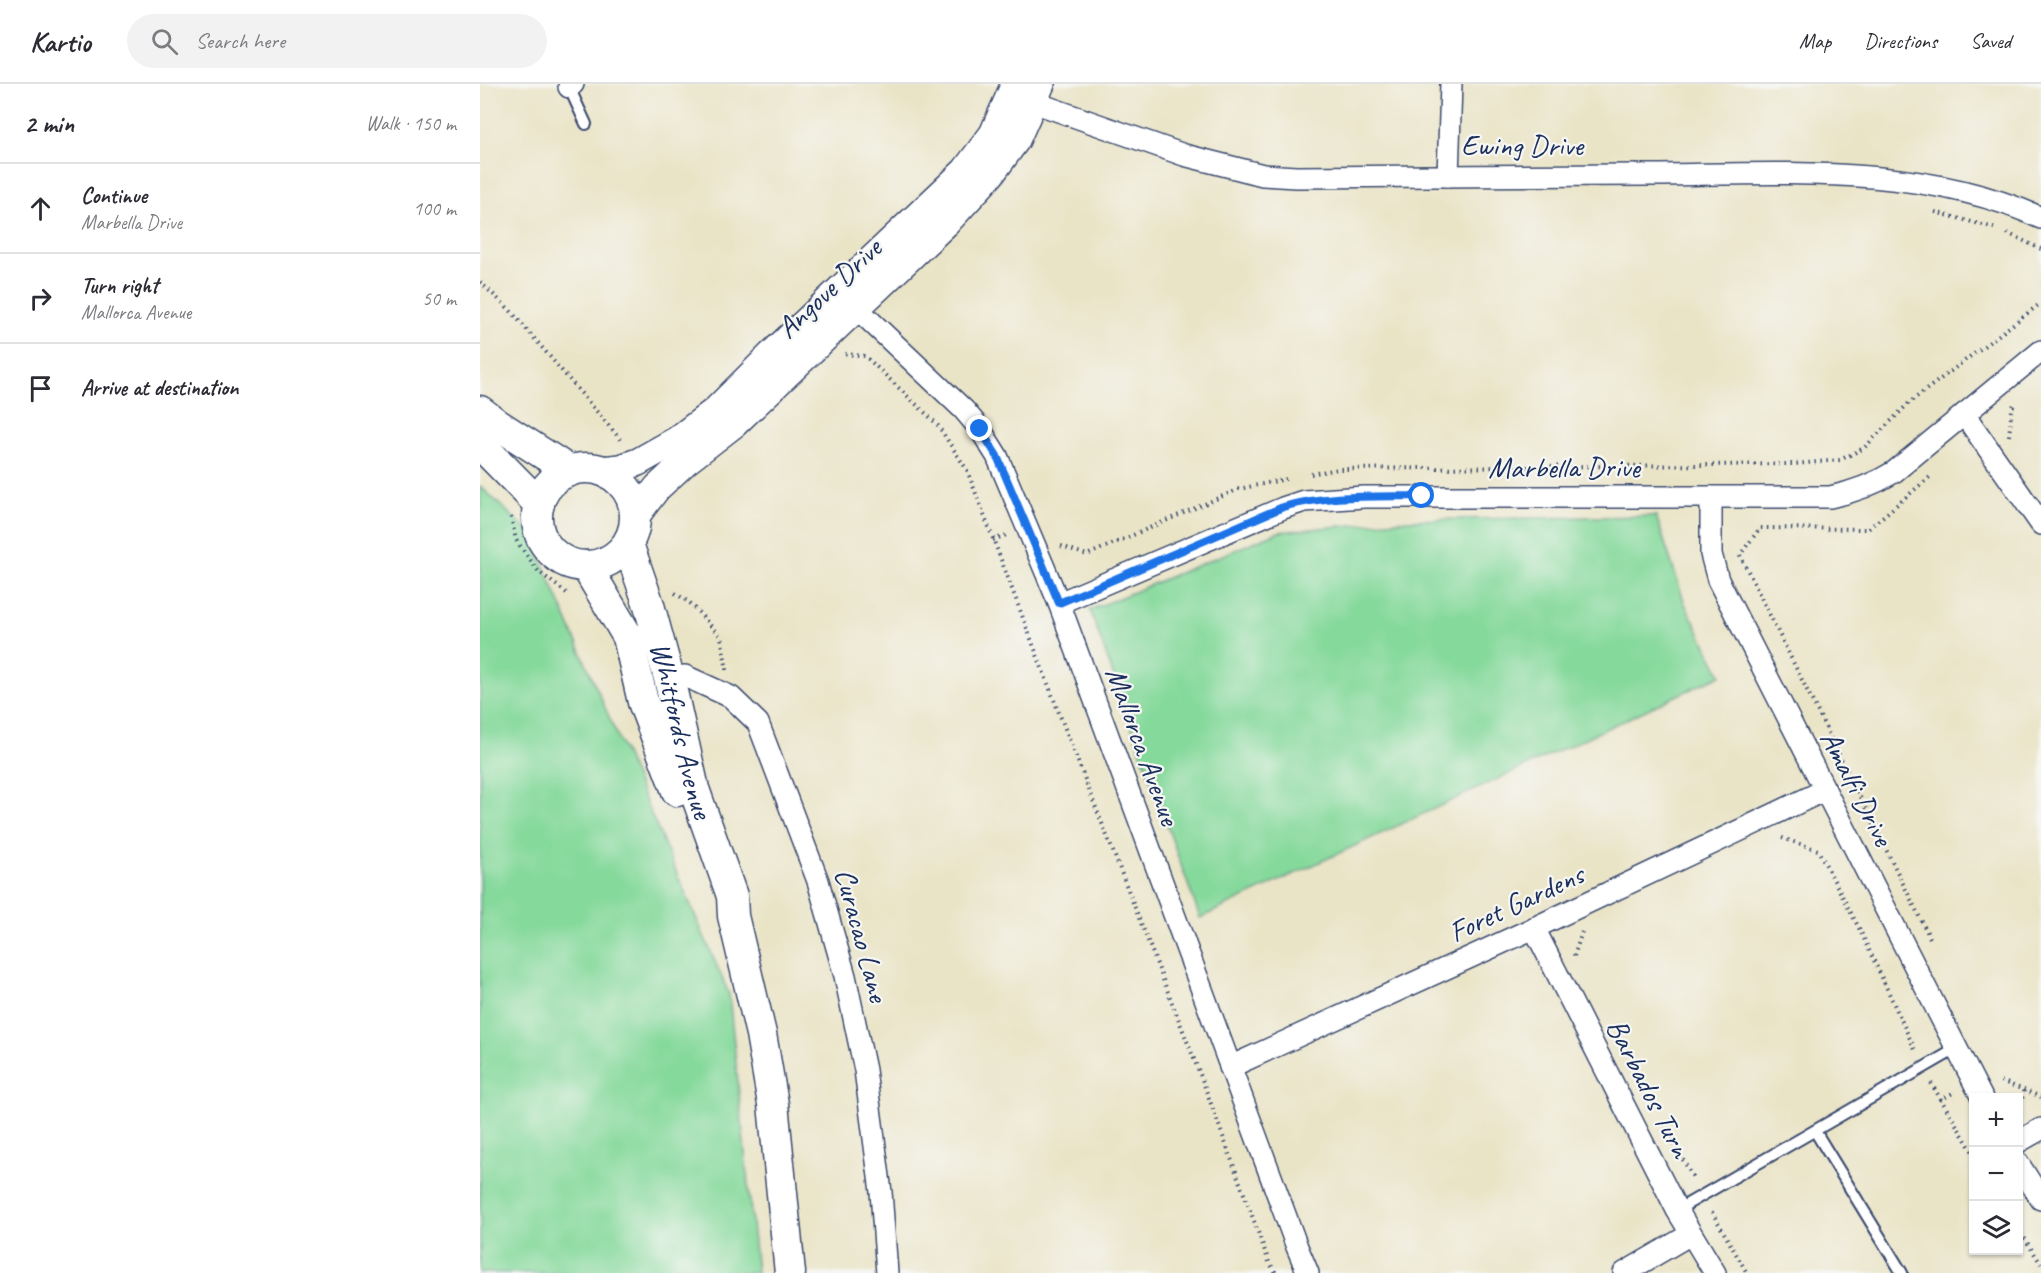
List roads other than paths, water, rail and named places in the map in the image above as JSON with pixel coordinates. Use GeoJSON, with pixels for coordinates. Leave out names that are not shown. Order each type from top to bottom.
{"type":"FeatureCollection","features":[{"type":"Feature","properties":{"kind":"main road"},"geometry":{"type":"LineString","coordinates":[[480,411],[570,471]]}},
{"type":"Feature","properties":{"kind":"main road"},"geometry":{"type":"LineString","coordinates":[[480,444],[539,504]]}},
{"type":"Feature","properties":{"kind":"main road"},"geometry":{"type":"LineString","coordinates":[[585,468],[601,470],[615,477],[627,488],[635,506],[631,531],[617,556],[602,563],[586,566],[571,563],[558,557],[547,546],[540,533],[537,518],[539,504],[546,489],[556,478],[570,471],[585,468]]}},
{"type":"Feature","properties":{"kind":"main road","name":"Whitfords Avenue"},"geometry":{"type":"LineString","coordinates":[[631,531],[669,678],[694,789],[732,896],[733,916],[761,1034],[773,1104],[790,1273]]}},
{"type":"Feature","properties":{"kind":"main road","name":"Whitfords Avenue"},"geometry":{"type":"LineString","coordinates":[[586,566],[628,637],[648,713],[718,898],[733,916]]}},
{"type":"Feature","properties":{"kind":"street"},"geometry":{"type":"LineString","coordinates":[[1448,176],[1451,84]]}},
{"type":"Feature","properties":{"kind":"street","name":"Ewing Drive"},"geometry":{"type":"LineString","coordinates":[[1025,91],[1184,155],[1263,175],[1296,177],[1817,174],[1908,182],[1974,194],[2041,218]]}},
{"type":"Feature","properties":{"kind":"street","name":"Angove Drive"},"geometry":{"type":"LineString","coordinates":[[631,531],[657,488],[685,462],[734,424],[965,171],[1025,91]]}},
{"type":"Feature","properties":{"kind":"street","name":"Angove Drive"},"geometry":{"type":"LineString","coordinates":[[601,470],[621,468],[638,462],[677,440],[715,411],[847,299]]}},
{"type":"Feature","properties":{"kind":"street","name":"Mallorca Avenue"},"geometry":{"type":"LineString","coordinates":[[847,299],[964,410],[980,429],[997,456],[1059,603],[1308,1273]]}},
{"type":"Feature","properties":{"kind":"street","name":"Marbella Drive"},"geometry":{"type":"LineString","coordinates":[[1059,603],[1283,507],[1304,501],[1364,497],[1830,497],[1854,492],[1894,472],[2041,351]]}},
{"type":"Feature","properties":{"kind":"street"},"geometry":{"type":"LineString","coordinates":[[1964,414],[2041,524]]}},
{"type":"Feature","properties":{"kind":"street","name":"Amalfi Drive"},"geometry":{"type":"LineString","coordinates":[[1711,497],[1711,554],[1718,580],[1979,1093]]}},
{"type":"Feature","properties":{"kind":"street","name":"Curacao Lane"},"geometry":{"type":"LineString","coordinates":[[669,678],[685,676],[731,697],[758,723],[819,881],[845,976],[865,1070],[881,1192],[887,1273]]}},
{"type":"Feature","properties":{"kind":"street","name":"Foret Gardens"},"geometry":{"type":"LineString","coordinates":[[1230,1067],[1534,928],[1825,790]]}},
{"type":"Feature","properties":{"kind":"street","name":"Barbados Turn"},"geometry":{"type":"LineString","coordinates":[[1534,928],[1677,1210],[1715,1273]]}},
{"type":"Feature","properties":{"kind":"street"},"geometry":{"type":"LineString","coordinates":[[2023,1140],[2041,1129]]}},
{"type":"Feature","properties":{"kind":"street"},"geometry":{"type":"LineString","coordinates":[[2023,1170],[2041,1199]]}},
{"type":"Feature","properties":{"kind":"street"},"geometry":{"type":"LineString","coordinates":[[1624,1273],[1690,1234]]}},
{"type":"Feature","properties":{"kind":"lane"},"geometry":{"type":"LineString","coordinates":[[568,85],[586,124]]}},
{"type":"Feature","properties":{"kind":"lane"},"geometry":{"type":"LineString","coordinates":[[1677,1210],[1956,1049]]}},
{"type":"Feature","properties":{"kind":"lane"},"geometry":{"type":"LineString","coordinates":[[1815,1131],[1902,1273]]}}]}
